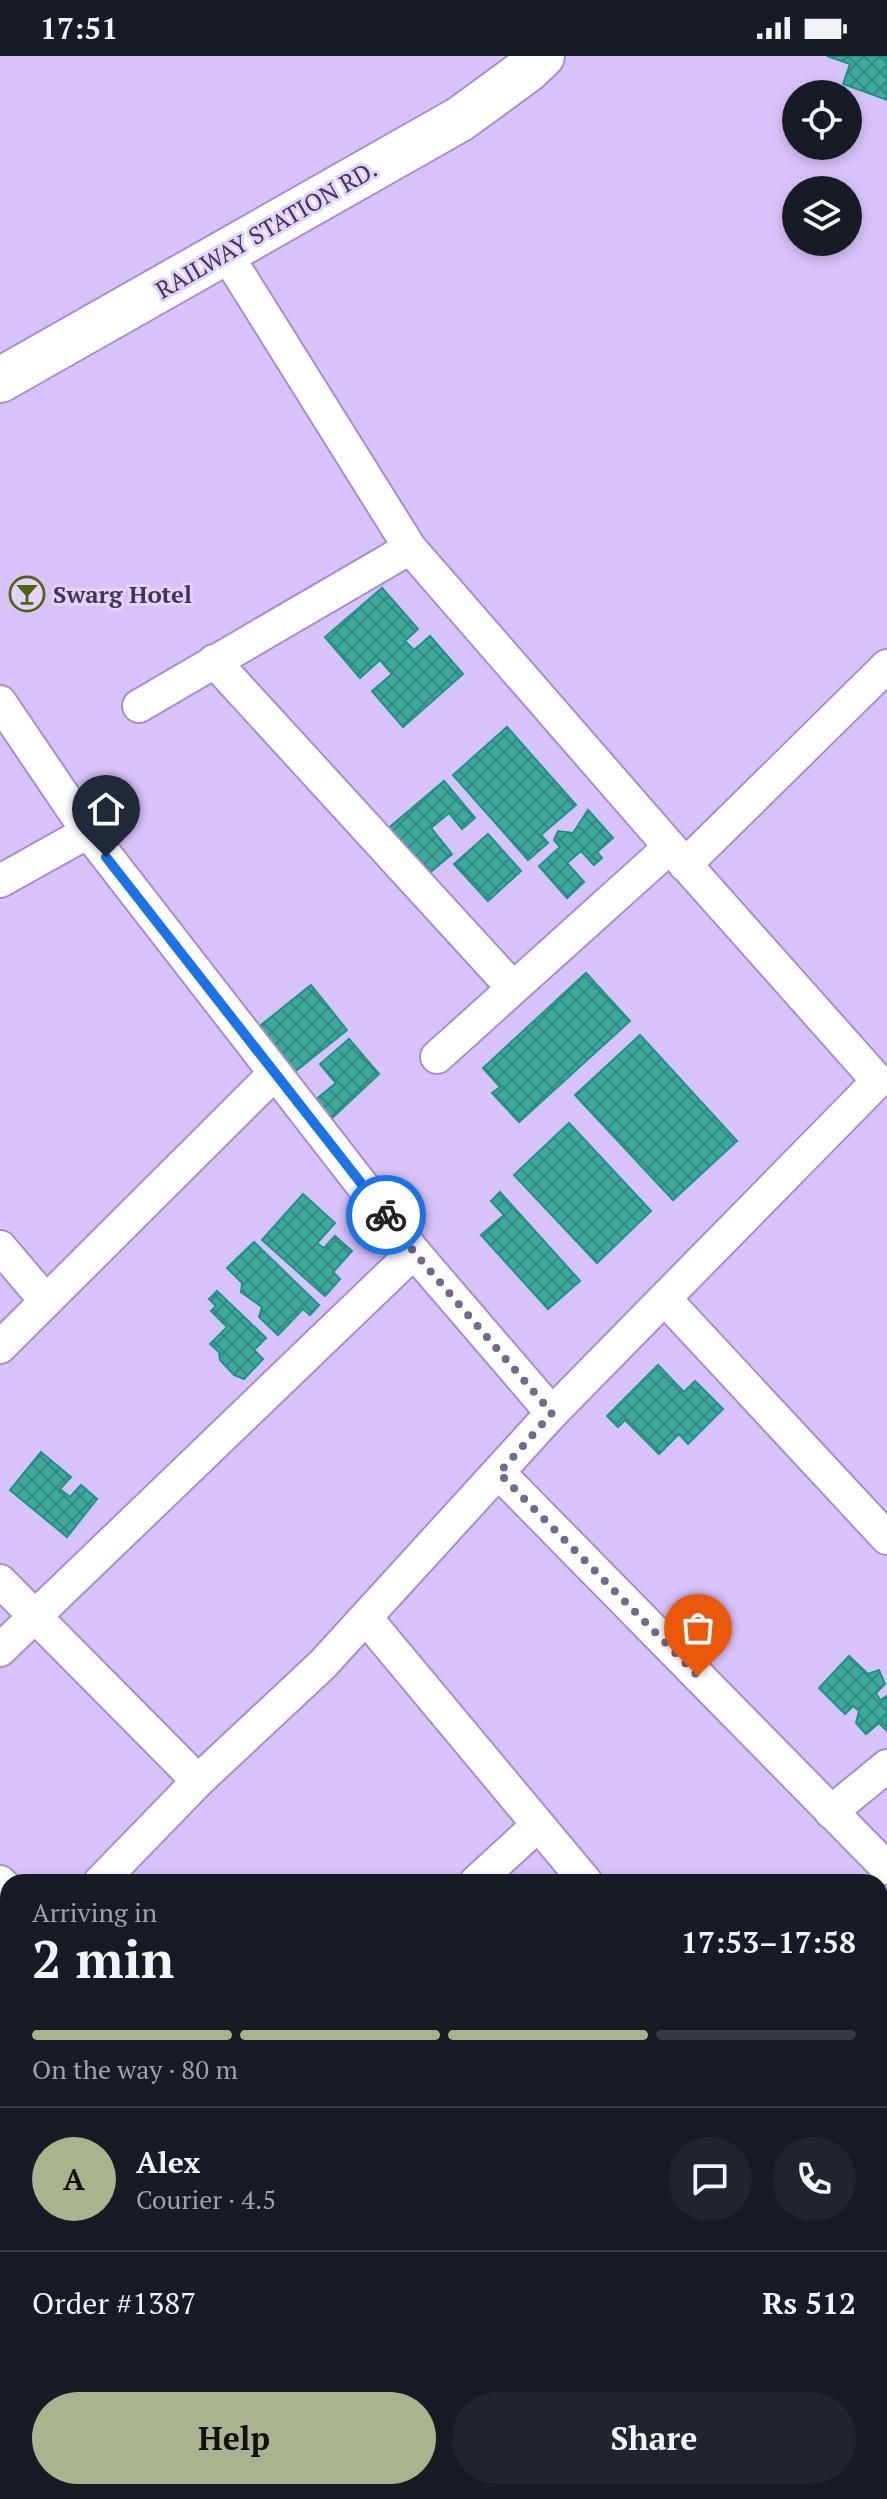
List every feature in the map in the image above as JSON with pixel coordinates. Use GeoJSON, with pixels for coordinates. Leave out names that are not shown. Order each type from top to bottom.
{"type":"FeatureCollection","features":[{"type":"Feature","properties":{"kind":"street","name":"RAILWAY STATION RD."},"geometry":{"type":"LineString","coordinates":[[0,380],[460,119],[533,61]]}},
{"type":"Feature","properties":{"kind":"street"},"geometry":{"type":"LineString","coordinates":[[108,1874],[198,1781],[323,1664],[552,1413],[883,1077],[678,856],[410,548],[225,252]]}},
{"type":"Feature","properties":{"kind":"street"},"geometry":{"type":"LineString","coordinates":[[139,706],[410,548]]}},
{"type":"Feature","properties":{"kind":"street"},"geometry":{"type":"LineString","coordinates":[[214,661],[513,988]]}},
{"type":"Feature","properties":{"kind":"street"},"geometry":{"type":"LineString","coordinates":[[437,1057],[513,988],[678,856],[887,666]]}},
{"type":"Feature","properties":{"kind":"street"},"geometry":{"type":"LineString","coordinates":[[0,702],[88,832],[275,1073],[414,1252],[552,1413]]}},
{"type":"Feature","properties":{"kind":"street"},"geometry":{"type":"LineString","coordinates":[[0,881],[88,832]]}},
{"type":"Feature","properties":{"kind":"street"},"geometry":{"type":"LineString","coordinates":[[0,1347],[275,1073]]}},
{"type":"Feature","properties":{"kind":"street"},"geometry":{"type":"LineString","coordinates":[[0,1247],[46,1301]]}},
{"type":"Feature","properties":{"kind":"street"},"geometry":{"type":"LineString","coordinates":[[0,1650],[414,1252]]}},
{"type":"Feature","properties":{"kind":"street"},"geometry":{"type":"LineString","coordinates":[[665,1299],[887,1538]]}},
{"type":"Feature","properties":{"kind":"street"},"geometry":{"type":"LineString","coordinates":[[499,1473],[887,1868]]}},
{"type":"Feature","properties":{"kind":"street"},"geometry":{"type":"LineString","coordinates":[[0,1581],[198,1781]]}},
{"type":"Feature","properties":{"kind":"street"},"geometry":{"type":"LineString","coordinates":[[366,1618],[579,1874]]}},
{"type":"Feature","properties":{"kind":"street"},"geometry":{"type":"LineString","coordinates":[[831,1812],[887,1766]]}},
{"type":"Feature","properties":{"kind":"street"},"geometry":{"type":"LineString","coordinates":[[485,1874],[538,1825]]}},
{"type":"Feature","properties":{"kind":"building"},"geometry":{"type":"Polygon","coordinates":[[[827,56],[887,56],[887,100],[862,91],[862,80],[844,80],[850,64],[827,56]]]}},
{"type":"Feature","properties":{"kind":"building"},"geometry":{"type":"Polygon","coordinates":[[[382,588],[418,629],[405,641],[414,650],[430,636],[463,674],[403,727],[372,691],[392,674],[380,660],[360,678],[325,637],[382,588]]]}},
{"type":"Feature","properties":{"kind":"building"},"geometry":{"type":"Polygon","coordinates":[[[507,727],[576,805],[541,835],[548,843],[528,860],[453,775],[507,727]]]}},
{"type":"Feature","properties":{"kind":"building"},"geometry":{"type":"Polygon","coordinates":[[[444,781],[475,818],[462,829],[449,813],[431,828],[452,854],[422,879],[384,832],[444,781]]]}},
{"type":"Feature","properties":{"kind":"building"},"geometry":{"type":"Polygon","coordinates":[[[588,810],[613,838],[597,852],[602,858],[594,865],[581,851],[567,863],[584,882],[567,898],[539,866],[560,847],[554,840],[558,831],[573,833],[588,810]]]}},
{"type":"Feature","properties":{"kind":"building"},"geometry":{"type":"Polygon","coordinates":[[[488,834],[521,871],[488,901],[454,864],[488,834]]]}},
{"type":"Feature","properties":{"kind":"building"},"geometry":{"type":"Polygon","coordinates":[[[586,973],[630,1021],[519,1122],[492,1093],[500,1087],[483,1068],[586,973]]]}},
{"type":"Feature","properties":{"kind":"building"},"geometry":{"type":"Polygon","coordinates":[[[311,985],[347,1030],[292,1074],[256,1029],[311,985]]]}},
{"type":"Feature","properties":{"kind":"building"},"geometry":{"type":"Polygon","coordinates":[[[640,1035],[737,1141],[673,1200],[575,1095],[640,1035]]]}},
{"type":"Feature","properties":{"kind":"building"},"geometry":{"type":"Polygon","coordinates":[[[349,1039],[379,1074],[330,1120],[314,1101],[336,1083],[320,1064],[349,1039]]]}},
{"type":"Feature","properties":{"kind":"building"},"geometry":{"type":"Polygon","coordinates":[[[569,1123],[651,1211],[597,1263],[514,1175],[569,1123]]]}},
{"type":"Feature","properties":{"kind":"building"},"geometry":{"type":"Polygon","coordinates":[[[500,1192],[580,1281],[548,1309],[481,1235],[504,1215],[491,1201],[500,1192]]]}},
{"type":"Feature","properties":{"kind":"building"},"geometry":{"type":"Polygon","coordinates":[[[303,1194],[335,1223],[317,1243],[324,1248],[335,1236],[352,1251],[333,1272],[340,1279],[325,1296],[262,1240],[303,1194]]]}},
{"type":"Feature","properties":{"kind":"building"},"geometry":{"type":"Polygon","coordinates":[[[254,1242],[319,1305],[310,1315],[303,1309],[278,1335],[259,1317],[262,1307],[241,1292],[242,1283],[227,1268],[254,1242]]]}},
{"type":"Feature","properties":{"kind":"building"},"geometry":{"type":"Polygon","coordinates":[[[217,1291],[266,1338],[254,1350],[263,1359],[244,1379],[234,1375],[210,1344],[227,1327],[211,1311],[216,1306],[209,1299],[217,1291]]]}},
{"type":"Feature","properties":{"kind":"building"},"geometry":{"type":"Polygon","coordinates":[[[658,1365],[684,1392],[695,1381],[723,1409],[688,1444],[679,1434],[659,1454],[625,1420],[618,1427],[607,1416],[658,1365]]]}},
{"type":"Feature","properties":{"kind":"building"},"geometry":{"type":"Polygon","coordinates":[[[41,1452],[71,1477],[60,1489],[70,1497],[81,1485],[97,1499],[67,1537],[10,1490],[41,1452]]]}},
{"type":"Feature","properties":{"kind":"building"},"geometry":{"type":"Polygon","coordinates":[[[849,1656],[868,1674],[879,1670],[885,1684],[876,1693],[880,1700],[887,1696],[887,1731],[879,1723],[866,1734],[856,1723],[859,1711],[853,1706],[845,1714],[819,1688],[849,1656]]]}},
{"type":"Feature","properties":{"kind":"way so far"},"geometry":{"type":"LineString","coordinates":[[386,1215],[552,1413],[499,1473],[698,1676]]}},
{"type":"Feature","properties":{"kind":"place","name":"Swarg Hotel"},"geometry":{"type":"Point","coordinates":[27,594]}},
{"type":"Feature","properties":{"kind":"route"},"geometry":{"type":"LineString","coordinates":[[106,857],[386,1215]]}}]}
